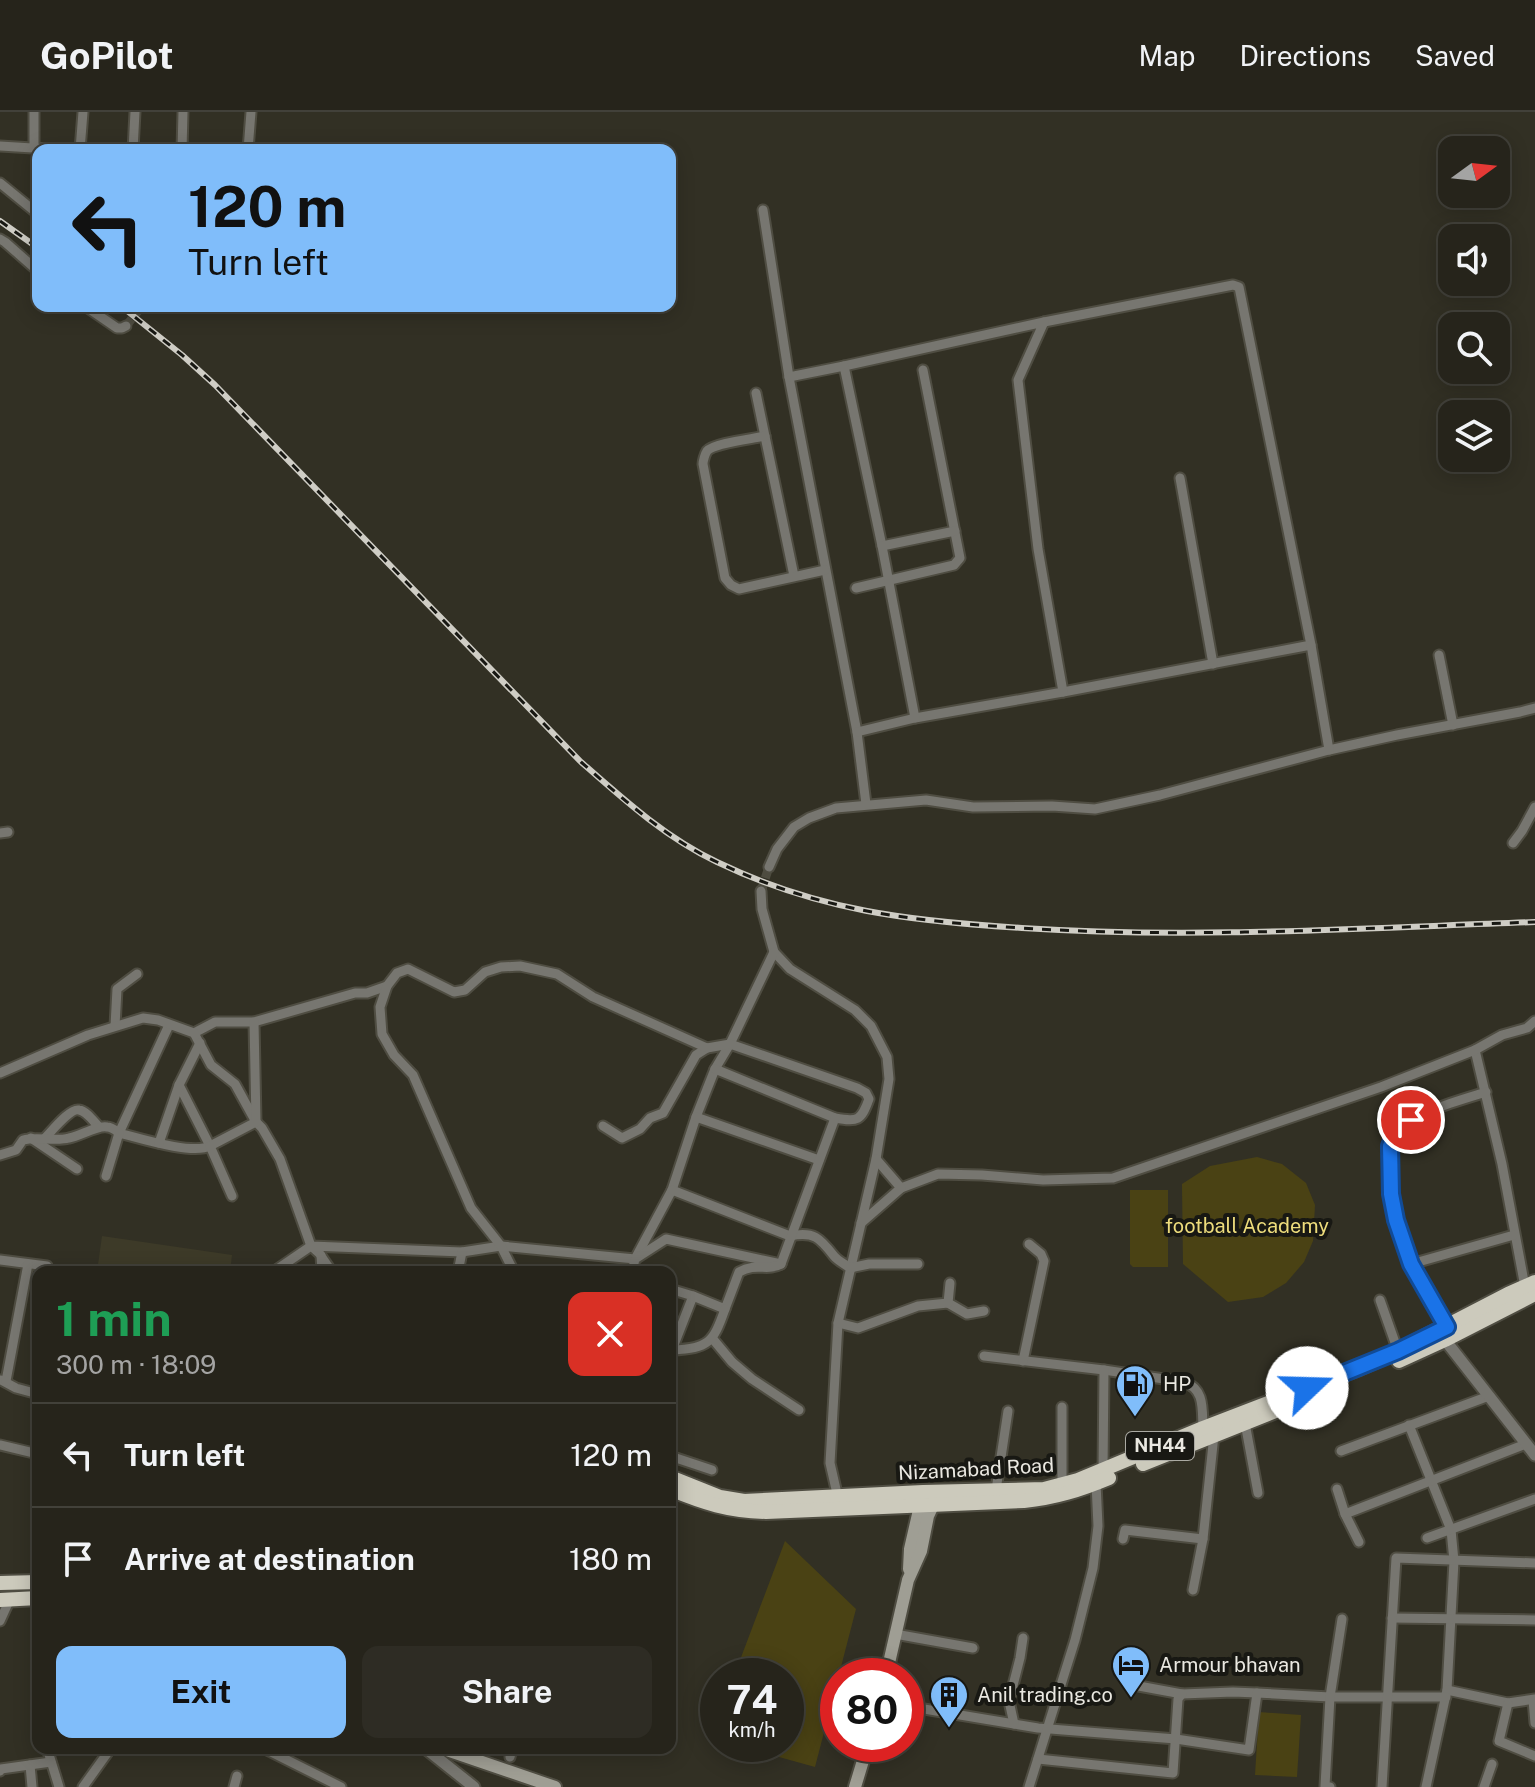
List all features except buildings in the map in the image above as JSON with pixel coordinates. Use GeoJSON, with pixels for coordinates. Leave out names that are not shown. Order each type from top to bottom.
{"type":"FeatureCollection","features":[{"type":"Feature","properties":{"kind":"highway","name":"Nizamabad Road"},"geometry":{"type":"LineString","coordinates":[[1208,1431],[1245,1423],[1364,1376],[1532,1288]]}},
{"type":"Feature","properties":{"kind":"highway","name":"Nizamabad Road"},"geometry":{"type":"LineString","coordinates":[[676,1491],[708,1504],[743,1512],[766,1512],[925,1501],[942,1492],[1044,1489],[1100,1477],[1446,1333]]}},
{"type":"Feature","properties":{"kind":"highway","name":"Nizamabad Road"},"geometry":{"type":"LineString","coordinates":[[676,1479],[720,1497],[744,1501],[838,1498],[925,1501],[1046,1499],[1090,1487],[1100,1477]]}},
{"type":"Feature","properties":{"kind":"highway"},"geometry":{"type":"LineString","coordinates":[[0,1583],[32,1582]]}},
{"type":"Feature","properties":{"kind":"highway"},"geometry":{"type":"LineString","coordinates":[[5,1600],[32,1598]]}},
{"type":"Feature","properties":{"kind":"main road"},"geometry":{"type":"LineString","coordinates":[[890,1658],[908,1580],[921,1551],[925,1501]]}},
{"type":"Feature","properties":{"kind":"main road"},"geometry":{"type":"LineString","coordinates":[[459,1754],[555,1787]]}},
{"type":"Feature","properties":{"kind":"main road"},"geometry":{"type":"LineString","coordinates":[[855,1787],[863,1762]]}},
{"type":"Feature","properties":{"kind":"street"},"geometry":{"type":"LineString","coordinates":[[34,112],[34,144]]}},
{"type":"Feature","properties":{"kind":"street"},"geometry":{"type":"LineString","coordinates":[[80,144],[83,112]]}},
{"type":"Feature","properties":{"kind":"street"},"geometry":{"type":"LineString","coordinates":[[133,144],[135,112]]}},
{"type":"Feature","properties":{"kind":"street"},"geometry":{"type":"LineString","coordinates":[[182,144],[183,112]]}},
{"type":"Feature","properties":{"kind":"street"},"geometry":{"type":"LineString","coordinates":[[248,144],[251,112]]}},
{"type":"Feature","properties":{"kind":"street"},"geometry":{"type":"LineString","coordinates":[[0,146],[32,148]]}},
{"type":"Feature","properties":{"kind":"street"},"geometry":{"type":"LineString","coordinates":[[0,183],[32,209]]}},
{"type":"Feature","properties":{"kind":"street"},"geometry":{"type":"LineString","coordinates":[[763,210],[789,377],[857,732],[866,804]]}},
{"type":"Feature","properties":{"kind":"street"},"geometry":{"type":"LineString","coordinates":[[0,239],[32,266]]}},
{"type":"Feature","properties":{"kind":"street"},"geometry":{"type":"LineString","coordinates":[[789,377],[1044,322],[1233,285],[1239,287],[1329,750]]}},
{"type":"Feature","properties":{"kind":"street"},"geometry":{"type":"LineString","coordinates":[[94,312],[117,328],[126,326]]}},
{"type":"Feature","properties":{"kind":"street"},"geometry":{"type":"LineString","coordinates":[[1044,322],[1018,380],[1038,549],[1063,692]]}},
{"type":"Feature","properties":{"kind":"street"},"geometry":{"type":"LineString","coordinates":[[844,366],[915,718]]}},
{"type":"Feature","properties":{"kind":"street"},"geometry":{"type":"LineString","coordinates":[[856,588],[954,565],[960,558],[923,370]]}},
{"type":"Feature","properties":{"kind":"street"},"geometry":{"type":"LineString","coordinates":[[756,393],[794,576]]}},
{"type":"Feature","properties":{"kind":"street"},"geometry":{"type":"LineString","coordinates":[[765,436],[716,446],[705,455],[703,464],[725,578],[739,589],[825,570]]}},
{"type":"Feature","properties":{"kind":"street"},"geometry":{"type":"LineString","coordinates":[[1180,478],[1213,664]]}},
{"type":"Feature","properties":{"kind":"street"},"geometry":{"type":"LineString","coordinates":[[882,546],[955,531]]}},
{"type":"Feature","properties":{"kind":"street"},"geometry":{"type":"LineString","coordinates":[[857,732],[915,718],[1311,645]]}},
{"type":"Feature","properties":{"kind":"street"},"geometry":{"type":"LineString","coordinates":[[1439,655],[1453,725]]}},
{"type":"Feature","properties":{"kind":"street"},"geometry":{"type":"LineString","coordinates":[[769,867],[777,849],[794,827],[836,808],[926,800],[973,807],[1095,809],[1329,750],[1535,708]]}},
{"type":"Feature","properties":{"kind":"street"},"geometry":{"type":"LineString","coordinates":[[1513,843],[1535,807]]}},
{"type":"Feature","properties":{"kind":"street"},"geometry":{"type":"LineString","coordinates":[[761,891],[762,909],[774,952],[790,969],[855,1010],[871,1026],[887,1057],[889,1079],[876,1159],[838,1323],[830,1463],[838,1498]]}},
{"type":"Feature","properties":{"kind":"street"},"geometry":{"type":"LineString","coordinates":[[633,1266],[672,1190],[715,1069],[774,952]]}},
{"type":"Feature","properties":{"kind":"street"},"geometry":{"type":"LineString","coordinates":[[511,1266],[501,1246],[471,1208],[413,1075],[394,1055],[382,1034],[380,1007],[387,986],[397,973],[408,969],[454,992],[465,990],[485,972],[501,967],[520,966],[557,974],[593,997],[707,1048]]}},
{"type":"Feature","properties":{"kind":"street"},"geometry":{"type":"LineString","coordinates":[[115,1026],[117,989],[137,974]]}},
{"type":"Feature","properties":{"kind":"street"},"geometry":{"type":"LineString","coordinates":[[194,1033],[215,1022],[254,1022],[387,986]]}},
{"type":"Feature","properties":{"kind":"street"},"geometry":{"type":"LineString","coordinates":[[0,1073],[88,1035],[143,1018],[194,1033],[211,1065],[235,1084],[280,1159],[311,1246],[328,1266]]}},
{"type":"Feature","properties":{"kind":"street"},"geometry":{"type":"LineString","coordinates":[[861,1223],[901,1188],[938,1174],[1043,1180],[1113,1178],[1381,1087],[1475,1050],[1502,1035],[1527,1028],[1535,1021]]}},
{"type":"Feature","properties":{"kind":"street"},"geometry":{"type":"LineString","coordinates":[[254,1022],[256,1122]]}},
{"type":"Feature","properties":{"kind":"street"},"geometry":{"type":"LineString","coordinates":[[106,1176],[119,1133],[169,1025]]}},
{"type":"Feature","properties":{"kind":"street"},"geometry":{"type":"LineString","coordinates":[[159,1143],[179,1085],[200,1043]]}},
{"type":"Feature","properties":{"kind":"street"},"geometry":{"type":"LineString","coordinates":[[603,1126],[622,1138],[640,1129],[650,1118],[663,1113],[696,1055],[707,1048],[730,1044],[857,1088],[869,1099],[860,1117],[848,1120],[835,1118],[715,1069]]}},
{"type":"Feature","properties":{"kind":"street"},"geometry":{"type":"LineString","coordinates":[[1475,1050],[1502,1164],[1514,1235],[1532,1288]]}},
{"type":"Feature","properties":{"kind":"street"},"geometry":{"type":"LineString","coordinates":[[179,1085],[232,1196]]}},
{"type":"Feature","properties":{"kind":"street"},"geometry":{"type":"LineString","coordinates":[[1486,1092],[1432,1111],[1397,1130],[1390,1146],[1391,1194],[1411,1264],[1446,1333],[1535,1455]]}},
{"type":"Feature","properties":{"kind":"street"},"geometry":{"type":"LineString","coordinates":[[44,1139],[75,1109],[83,1110],[99,1127]]}},
{"type":"Feature","properties":{"kind":"street"},"geometry":{"type":"LineString","coordinates":[[696,1117],[819,1160]]}},
{"type":"Feature","properties":{"kind":"street"},"geometry":{"type":"LineString","coordinates":[[676,1352],[697,1348],[716,1334],[739,1272],[753,1266],[772,1268],[781,1264],[835,1118]]}},
{"type":"Feature","properties":{"kind":"street"},"geometry":{"type":"LineString","coordinates":[[0,1155],[16,1150],[23,1140],[63,1140],[99,1127],[110,1127],[119,1133],[201,1151],[256,1122]]}},
{"type":"Feature","properties":{"kind":"street"},"geometry":{"type":"LineString","coordinates":[[31,1138],[77,1169]]}},
{"type":"Feature","properties":{"kind":"street"},"geometry":{"type":"LineString","coordinates":[[876,1159],[901,1188]]}},
{"type":"Feature","properties":{"kind":"street"},"geometry":{"type":"LineString","coordinates":[[672,1190],[790,1236],[804,1233],[823,1241],[836,1258],[850,1268],[869,1264],[918,1264]]}},
{"type":"Feature","properties":{"kind":"street"},"geometry":{"type":"LineString","coordinates":[[1411,1264],[1514,1235]]}},
{"type":"Feature","properties":{"kind":"street"},"geometry":{"type":"LineString","coordinates":[[282,1266],[311,1246],[462,1252],[501,1246],[635,1259],[666,1239],[781,1264]]}},
{"type":"Feature","properties":{"kind":"street"},"geometry":{"type":"LineString","coordinates":[[1023,1361],[1044,1261],[1029,1244]]}},
{"type":"Feature","properties":{"kind":"street"},"geometry":{"type":"LineString","coordinates":[[459,1266],[462,1252]]}},
{"type":"Feature","properties":{"kind":"street"},"geometry":{"type":"LineString","coordinates":[[321,1256],[322,1266]]}},
{"type":"Feature","properties":{"kind":"street"},"geometry":{"type":"LineString","coordinates":[[0,1260],[47,1266]]}},
{"type":"Feature","properties":{"kind":"street"},"geometry":{"type":"LineString","coordinates":[[0,1394],[28,1264]]}},
{"type":"Feature","properties":{"kind":"street"},"geometry":{"type":"LineString","coordinates":[[948,1303],[950,1283]]}},
{"type":"Feature","properties":{"kind":"street"},"geometry":{"type":"LineString","coordinates":[[676,1291],[725,1309]]}},
{"type":"Feature","properties":{"kind":"street"},"geometry":{"type":"LineString","coordinates":[[676,1340],[693,1296]]}},
{"type":"Feature","properties":{"kind":"street"},"geometry":{"type":"LineString","coordinates":[[1380,1300],[1398,1351]]}},
{"type":"Feature","properties":{"kind":"street"},"geometry":{"type":"LineString","coordinates":[[838,1323],[858,1328],[918,1306],[948,1303],[967,1314],[984,1311]]}},
{"type":"Feature","properties":{"kind":"street"},"geometry":{"type":"LineString","coordinates":[[712,1338],[732,1362],[752,1379],[799,1410]]}},
{"type":"Feature","properties":{"kind":"street"},"geometry":{"type":"LineString","coordinates":[[984,1356],[1104,1370],[1192,1385],[1200,1395],[1208,1431],[1203,1539],[1193,1590]]}},
{"type":"Feature","properties":{"kind":"street"},"geometry":{"type":"LineString","coordinates":[[1029,1787],[1075,1640],[1093,1568],[1098,1526],[1104,1370]]}},
{"type":"Feature","properties":{"kind":"street"},"geometry":{"type":"LineString","coordinates":[[3,1381],[32,1392]]}},
{"type":"Feature","properties":{"kind":"street"},"geometry":{"type":"LineString","coordinates":[[1341,1451],[1489,1396]]}},
{"type":"Feature","properties":{"kind":"street"},"geometry":{"type":"LineString","coordinates":[[1062,1407],[1062,1484]]}},
{"type":"Feature","properties":{"kind":"street"},"geometry":{"type":"LineString","coordinates":[[996,1490],[1008,1411]]}},
{"type":"Feature","properties":{"kind":"street"},"geometry":{"type":"LineString","coordinates":[[1245,1423],[1258,1493]]}},
{"type":"Feature","properties":{"kind":"street"},"geometry":{"type":"LineString","coordinates":[[1409,1425],[1451,1530],[1454,1561],[1446,1694],[1426,1787]]}},
{"type":"Feature","properties":{"kind":"street"},"geometry":{"type":"LineString","coordinates":[[1345,1514],[1526,1444]]}},
{"type":"Feature","properties":{"kind":"street"},"geometry":{"type":"LineString","coordinates":[[0,1445],[32,1453]]}},
{"type":"Feature","properties":{"kind":"street"},"geometry":{"type":"LineString","coordinates":[[676,1458],[712,1470]]}},
{"type":"Feature","properties":{"kind":"street"},"geometry":{"type":"LineString","coordinates":[[1337,1489],[1359,1542]]}},
{"type":"Feature","properties":{"kind":"street"},"geometry":{"type":"LineString","coordinates":[[1427,1538],[1535,1499]]}},
{"type":"Feature","properties":{"kind":"street"},"geometry":{"type":"LineString","coordinates":[[1123,1539],[1125,1530],[1203,1539]]}},
{"type":"Feature","properties":{"kind":"street"},"geometry":{"type":"LineString","coordinates":[[1382,1787],[1396,1558],[1535,1563]]}},
{"type":"Feature","properties":{"kind":"street"},"geometry":{"type":"LineString","coordinates":[[0,1621],[5,1600]]}},
{"type":"Feature","properties":{"kind":"street"},"geometry":{"type":"LineString","coordinates":[[1392,1618],[1535,1620]]}},
{"type":"Feature","properties":{"kind":"street"},"geometry":{"type":"LineString","coordinates":[[1330,1787],[1325,1786],[1330,1697],[1342,1619]]}},
{"type":"Feature","properties":{"kind":"street"},"geometry":{"type":"LineString","coordinates":[[895,1634],[973,1648]]}},
{"type":"Feature","properties":{"kind":"street"},"geometry":{"type":"LineString","coordinates":[[1014,1724],[1009,1701],[1023,1638]]}},
{"type":"Feature","properties":{"kind":"street"},"geometry":{"type":"LineString","coordinates":[[1128,1684],[1182,1694],[1257,1693],[1330,1697],[1446,1694],[1508,1703],[1534,1699],[1535,1723]]}},
{"type":"Feature","properties":{"kind":"street"},"geometry":{"type":"LineString","coordinates":[[924,1709],[1014,1724],[1176,1739],[1249,1750],[1257,1693]]}},
{"type":"Feature","properties":{"kind":"street"},"geometry":{"type":"LineString","coordinates":[[1038,1759],[1173,1773],[1178,1699],[1182,1694]]}},
{"type":"Feature","properties":{"kind":"street"},"geometry":{"type":"LineString","coordinates":[[1508,1703],[1499,1741],[1535,1756]]}},
{"type":"Feature","properties":{"kind":"street"},"geometry":{"type":"LineString","coordinates":[[49,1754],[59,1787]]}},
{"type":"Feature","properties":{"kind":"street"},"geometry":{"type":"LineString","coordinates":[[83,1787],[107,1754]]}},
{"type":"Feature","properties":{"kind":"street"},"geometry":{"type":"LineString","coordinates":[[275,1754],[341,1787]]}},
{"type":"Feature","properties":{"kind":"street"},"geometry":{"type":"LineString","coordinates":[[433,1754],[474,1787]]}},
{"type":"Feature","properties":{"kind":"street"},"geometry":{"type":"LineString","coordinates":[[0,1771],[51,1762]]}},
{"type":"Feature","properties":{"kind":"street"},"geometry":{"type":"LineString","coordinates":[[1484,1787],[1492,1764]]}},
{"type":"Feature","properties":{"kind":"street"},"geometry":{"type":"LineString","coordinates":[[30,1765],[32,1787]]}},
{"type":"Feature","properties":{"kind":"street"},"geometry":{"type":"LineString","coordinates":[[234,1787],[237,1776]]}},
{"type":"Feature","properties":{"kind":"shaded area"},"geometry":{"type":"Polygon","coordinates":[[[102,1236],[232,1255],[231,1266],[98,1266],[102,1236]]]}},
{"type":"Feature","properties":{"kind":"green space","name":"football Academy"},"geometry":{"type":"Polygon","coordinates":[[[1257,1157],[1282,1164],[1306,1183],[1315,1205],[1313,1241],[1304,1262],[1286,1283],[1263,1297],[1228,1302],[1183,1264],[1182,1184],[1210,1166],[1257,1157]]]}},
{"type":"Feature","properties":{"kind":"green space"},"geometry":{"type":"Polygon","coordinates":[[[1130,1190],[1168,1190],[1168,1267],[1133,1267],[1130,1264],[1130,1190]]]}},
{"type":"Feature","properties":{"kind":"green space"},"geometry":{"type":"Polygon","coordinates":[[[785,1541],[856,1609],[843,1658],[820,1658],[820,1748],[815,1767],[797,1762],[804,1762],[804,1658],[741,1658],[785,1541]]]}},
{"type":"Feature","properties":{"kind":"green space"},"geometry":{"type":"Polygon","coordinates":[[[1259,1712],[1301,1715],[1297,1777],[1255,1775],[1259,1712]]]}},
{"type":"Feature","properties":{"kind":"tunnel"},"geometry":{"type":"LineString","coordinates":[[126,326],[137,312]]}},
{"type":"Feature","properties":{"kind":"tunnel"},"geometry":{"type":"LineString","coordinates":[[761,891],[769,867]]}},
{"type":"Feature","properties":{"kind":"railway"},"geometry":{"type":"LineString","coordinates":[[0,221],[32,244]]}},
{"type":"Feature","properties":{"kind":"railway"},"geometry":{"type":"LineString","coordinates":[[128,312],[215,385],[581,762],[646,817],[680,841],[755,879],[829,903],[866,911],[941,922],[1022,928],[1214,933],[1535,922]]}},
{"type":"Feature","properties":{"kind":"place","name":"HP"},"geometry":{"type":"Point","coordinates":[1135,1418]}},
{"type":"Feature","properties":{"kind":"place","name":"Armour bhavan"},"geometry":{"type":"Point","coordinates":[1131,1699]}},
{"type":"Feature","properties":{"kind":"place","name":"Anil trading.co"},"geometry":{"type":"Point","coordinates":[949,1729]}},
{"type":"Feature","properties":{"kind":"route"},"geometry":{"type":"LineString","coordinates":[[1307,1388],[1359,1368],[1447,1327],[1411,1264],[1391,1194],[1390,1146],[1397,1130],[1411,1120]]}}]}
